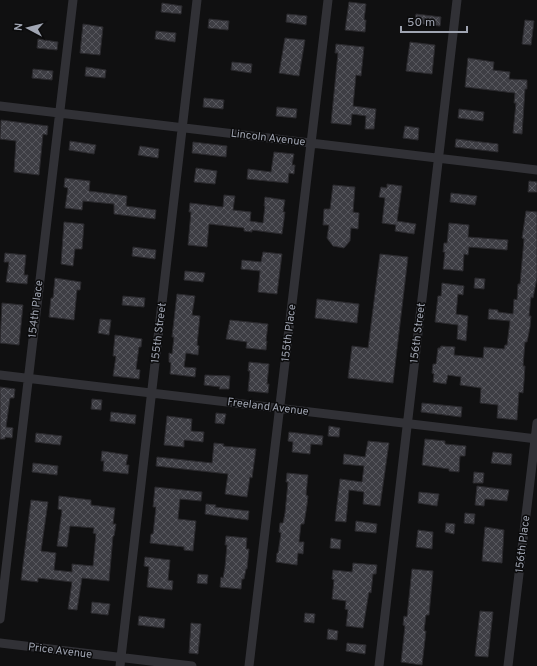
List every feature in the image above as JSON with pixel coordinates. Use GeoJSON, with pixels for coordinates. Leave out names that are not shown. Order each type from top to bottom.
{"type":"FeatureCollection","features":[{"type":"Feature","properties":{"kind":"street","name":"154th Place"},"geometry":{"type":"LineString","coordinates":[[0,618],[73,0]]}},
{"type":"Feature","properties":{"kind":"street","name":"155th Street"},"geometry":{"type":"LineString","coordinates":[[120,662],[197,0]]}},
{"type":"Feature","properties":{"kind":"street","name":"155th Place"},"geometry":{"type":"LineString","coordinates":[[249,666],[328,0]]}},
{"type":"Feature","properties":{"kind":"street","name":"156th Street"},"geometry":{"type":"LineString","coordinates":[[379,666],[457,0]]}},
{"type":"Feature","properties":{"kind":"street","name":"Lincoln Avenue"},"geometry":{"type":"LineString","coordinates":[[0,106],[537,170]]}},
{"type":"Feature","properties":{"kind":"street","name":"Freeland Avenue"},"geometry":{"type":"LineString","coordinates":[[0,375],[536,438]]}},
{"type":"Feature","properties":{"kind":"street","name":"156th Place"},"geometry":{"type":"LineString","coordinates":[[508,666],[537,422]]}},
{"type":"Feature","properties":{"kind":"street","name":"Price Avenue"},"geometry":{"type":"LineString","coordinates":[[0,644],[120,662],[192,666]]}},
{"type":"Feature","properties":{"kind":"building"},"geometry":{"type":"Polygon","coordinates":[[[349,2],[366,4],[364,20],[366,20],[365,32],[345,30],[349,2]]]}},
{"type":"Feature","properties":{"kind":"building"},"geometry":{"type":"Polygon","coordinates":[[[162,3],[182,6],[181,14],[161,12],[162,3]]]}},
{"type":"Feature","properties":{"kind":"building"},"geometry":{"type":"Polygon","coordinates":[[[287,14],[307,16],[306,25],[286,22],[287,14]]]}},
{"type":"Feature","properties":{"kind":"building"},"geometry":{"type":"Polygon","coordinates":[[[416,14],[441,17],[440,26],[415,23],[416,14]]]}},
{"type":"Feature","properties":{"kind":"building"},"geometry":{"type":"Polygon","coordinates":[[[209,19],[229,21],[228,30],[208,28],[209,19]]]}},
{"type":"Feature","properties":{"kind":"building"},"geometry":{"type":"Polygon","coordinates":[[[525,20],[534,21],[531,45],[522,44],[525,20]]]}},
{"type":"Feature","properties":{"kind":"building"},"geometry":{"type":"Polygon","coordinates":[[[83,24],[103,27],[100,55],[80,53],[83,24]]]}},
{"type":"Feature","properties":{"kind":"building"},"geometry":{"type":"Polygon","coordinates":[[[156,31],[176,33],[175,42],[155,39],[156,31]]]}},
{"type":"Feature","properties":{"kind":"building"},"geometry":{"type":"Polygon","coordinates":[[[285,38],[305,40],[299,76],[279,73],[285,38]]]}},
{"type":"Feature","properties":{"kind":"building"},"geometry":{"type":"Polygon","coordinates":[[[38,39],[58,42],[57,50],[37,48],[38,39]]]}},
{"type":"Feature","properties":{"kind":"building"},"geometry":{"type":"Polygon","coordinates":[[[410,42],[435,45],[432,74],[406,71],[410,42]]]}},
{"type":"Feature","properties":{"kind":"building"},"geometry":{"type":"Polygon","coordinates":[[[336,44],[364,47],[361,76],[356,75],[353,106],[376,109],[374,129],[365,129],[366,116],[352,114],[351,125],[331,123],[338,53],[335,53],[336,44]]]}},
{"type":"Feature","properties":{"kind":"building"},"geometry":{"type":"Polygon","coordinates":[[[468,58],[494,62],[493,70],[510,72],[509,79],[527,80],[522,134],[513,133],[516,103],[514,103],[515,93],[465,87],[468,58]]]}},
{"type":"Feature","properties":{"kind":"building"},"geometry":{"type":"Polygon","coordinates":[[[232,62],[252,64],[251,73],[231,70],[232,62]]]}},
{"type":"Feature","properties":{"kind":"building"},"geometry":{"type":"Polygon","coordinates":[[[86,67],[106,70],[105,78],[85,76],[86,67]]]}},
{"type":"Feature","properties":{"kind":"building"},"geometry":{"type":"Polygon","coordinates":[[[33,69],[53,71],[52,80],[32,78],[33,69]]]}},
{"type":"Feature","properties":{"kind":"building"},"geometry":{"type":"Polygon","coordinates":[[[204,98],[224,100],[223,109],[203,107],[204,98]]]}},
{"type":"Feature","properties":{"kind":"building"},"geometry":{"type":"Polygon","coordinates":[[[277,107],[297,109],[296,118],[276,116],[277,107]]]}},
{"type":"Feature","properties":{"kind":"building"},"geometry":{"type":"Polygon","coordinates":[[[459,109],[484,112],[483,121],[458,118],[459,109]]]}},
{"type":"Feature","properties":{"kind":"building"},"geometry":{"type":"Polygon","coordinates":[[[1,120],[48,126],[47,135],[43,134],[39,175],[14,172],[16,141],[0,139],[1,120]]]}},
{"type":"Feature","properties":{"kind":"building"},"geometry":{"type":"Polygon","coordinates":[[[405,126],[419,128],[418,140],[403,138],[405,126]]]}},
{"type":"Feature","properties":{"kind":"building"},"geometry":{"type":"Polygon","coordinates":[[[456,139],[498,144],[498,152],[455,147],[456,139]]]}},
{"type":"Feature","properties":{"kind":"building"},"geometry":{"type":"Polygon","coordinates":[[[70,141],[96,145],[94,154],[69,150],[70,141]]]}},
{"type":"Feature","properties":{"kind":"building"},"geometry":{"type":"Polygon","coordinates":[[[193,142],[227,146],[226,157],[192,153],[193,142]]]}},
{"type":"Feature","properties":{"kind":"building"},"geometry":{"type":"Polygon","coordinates":[[[140,146],[159,149],[158,158],[138,155],[140,146]]]}},
{"type":"Feature","properties":{"kind":"building"},"geometry":{"type":"Polygon","coordinates":[[[274,152],[294,154],[292,165],[295,165],[294,174],[289,173],[288,183],[247,179],[248,169],[271,172],[274,152]]]}},
{"type":"Feature","properties":{"kind":"building"},"geometry":{"type":"Polygon","coordinates":[[[196,168],[217,171],[215,184],[194,182],[196,168]]]}},
{"type":"Feature","properties":{"kind":"building"},"geometry":{"type":"Polygon","coordinates":[[[65,178],[90,181],[89,191],[127,196],[126,206],[156,210],[155,219],[114,214],[114,204],[83,201],[82,210],[65,208],[68,188],[64,187],[65,178]]]}},
{"type":"Feature","properties":{"kind":"building"},"geometry":{"type":"Polygon","coordinates":[[[529,181],[537,182],[537,192],[528,192],[529,181]]]}},
{"type":"Feature","properties":{"kind":"building"},"geometry":{"type":"Polygon","coordinates":[[[387,184],[402,186],[397,221],[416,224],[414,234],[395,231],[396,225],[382,223],[385,198],[379,197],[381,187],[387,188],[387,184]]]}},
{"type":"Feature","properties":{"kind":"building"},"geometry":{"type":"Polygon","coordinates":[[[333,185],[355,187],[353,212],[359,213],[358,229],[351,228],[350,241],[344,248],[333,246],[327,238],[329,225],[323,225],[324,209],[330,209],[333,185]]]}},
{"type":"Feature","properties":{"kind":"building"},"geometry":{"type":"Polygon","coordinates":[[[451,193],[477,196],[475,205],[450,202],[451,193]]]}},
{"type":"Feature","properties":{"kind":"building"},"geometry":{"type":"Polygon","coordinates":[[[224,195],[235,196],[233,210],[251,212],[250,221],[263,223],[265,197],[285,200],[282,234],[252,230],[252,232],[244,231],[244,228],[209,224],[207,247],[188,245],[191,212],[189,212],[190,203],[223,207],[224,195]]]}},
{"type":"Feature","properties":{"kind":"building"},"geometry":{"type":"Polygon","coordinates":[[[526,211],[537,212],[537,278],[533,298],[531,297],[529,316],[531,316],[530,327],[527,342],[525,342],[523,366],[525,366],[523,393],[519,392],[517,420],[497,418],[498,405],[480,403],[481,388],[460,385],[461,377],[448,375],[446,384],[433,382],[434,374],[432,373],[433,364],[436,364],[438,348],[441,346],[455,347],[454,355],[483,358],[484,347],[504,349],[505,345],[507,345],[510,321],[488,319],[489,309],[513,314],[514,299],[517,300],[518,284],[520,284],[524,239],[522,238],[526,211]]]}},
{"type":"Feature","properties":{"kind":"building"},"geometry":{"type":"Polygon","coordinates":[[[64,222],[84,224],[82,249],[75,249],[73,266],[61,264],[64,222]]]}},
{"type":"Feature","properties":{"kind":"building"},"geometry":{"type":"Polygon","coordinates":[[[449,223],[469,225],[468,237],[508,240],[507,250],[469,247],[468,255],[464,254],[463,271],[443,269],[445,252],[443,252],[444,243],[447,243],[449,223]]]}},
{"type":"Feature","properties":{"kind":"building"},"geometry":{"type":"Polygon","coordinates":[[[133,247],[156,250],[155,259],[132,256],[133,247]]]}},
{"type":"Feature","properties":{"kind":"building"},"geometry":{"type":"Polygon","coordinates":[[[263,252],[282,254],[277,294],[258,292],[260,271],[241,269],[242,260],[261,262],[263,252]]]}},
{"type":"Feature","properties":{"kind":"building"},"geometry":{"type":"Polygon","coordinates":[[[5,253],[26,255],[24,275],[28,275],[27,284],[6,282],[9,262],[4,262],[5,253]]]}},
{"type":"Feature","properties":{"kind":"building"},"geometry":{"type":"Polygon","coordinates":[[[380,254],[408,257],[393,383],[348,378],[352,346],[368,348],[380,254]]]}},
{"type":"Feature","properties":{"kind":"building"},"geometry":{"type":"Polygon","coordinates":[[[185,271],[205,273],[203,282],[184,280],[185,271]]]}},
{"type":"Feature","properties":{"kind":"building"},"geometry":{"type":"Polygon","coordinates":[[[55,278],[81,282],[80,290],[77,290],[74,320],[49,317],[55,278]]]}},
{"type":"Feature","properties":{"kind":"building"},"geometry":{"type":"Polygon","coordinates":[[[475,278],[485,279],[484,289],[474,288],[475,278]]]}},
{"type":"Feature","properties":{"kind":"building"},"geometry":{"type":"Polygon","coordinates":[[[442,283],[464,286],[463,295],[458,294],[456,314],[468,316],[466,341],[457,339],[458,325],[435,322],[438,296],[441,296],[442,283]]]}},
{"type":"Feature","properties":{"kind":"building"},"geometry":{"type":"Polygon","coordinates":[[[177,294],[195,296],[192,315],[200,316],[197,345],[199,346],[198,355],[186,353],[184,367],[196,368],[195,377],[170,374],[171,363],[169,362],[169,353],[172,354],[174,337],[172,337],[177,294]]]}},
{"type":"Feature","properties":{"kind":"building"},"geometry":{"type":"Polygon","coordinates":[[[123,296],[145,298],[144,307],[122,305],[123,296]]]}},
{"type":"Feature","properties":{"kind":"building"},"geometry":{"type":"Polygon","coordinates":[[[317,299],[359,304],[357,323],[315,318],[317,299]]]}},
{"type":"Feature","properties":{"kind":"building"},"geometry":{"type":"Polygon","coordinates":[[[2,303],[23,305],[19,345],[0,343],[2,303]]]}},
{"type":"Feature","properties":{"kind":"building"},"geometry":{"type":"Polygon","coordinates":[[[100,319],[111,320],[109,335],[98,333],[100,319]]]}},
{"type":"Feature","properties":{"kind":"building"},"geometry":{"type":"Polygon","coordinates":[[[230,320],[268,324],[266,350],[246,348],[247,342],[226,339],[230,320]]]}},
{"type":"Feature","properties":{"kind":"building"},"geometry":{"type":"Polygon","coordinates":[[[115,335],[142,339],[141,347],[139,347],[136,369],[140,370],[139,379],[113,376],[116,356],[113,356],[115,335]]]}},
{"type":"Feature","properties":{"kind":"building"},"geometry":{"type":"Polygon","coordinates":[[[249,362],[269,364],[267,384],[269,384],[268,393],[248,391],[250,371],[248,371],[249,362]]]}},
{"type":"Feature","properties":{"kind":"building"},"geometry":{"type":"Polygon","coordinates":[[[205,375],[230,376],[229,389],[219,389],[220,387],[204,385],[205,375]]]}},
{"type":"Feature","properties":{"kind":"building"},"geometry":{"type":"Polygon","coordinates":[[[0,387],[15,389],[14,398],[10,398],[6,427],[13,428],[12,438],[5,437],[5,439],[0,439],[0,387]]]}},
{"type":"Feature","properties":{"kind":"building"},"geometry":{"type":"Polygon","coordinates":[[[92,399],[102,400],[101,410],[91,409],[92,399]]]}},
{"type":"Feature","properties":{"kind":"building"},"geometry":{"type":"Polygon","coordinates":[[[422,403],[462,407],[461,417],[421,412],[422,403]]]}},
{"type":"Feature","properties":{"kind":"building"},"geometry":{"type":"Polygon","coordinates":[[[111,412],[136,415],[135,424],[110,421],[111,412]]]}},
{"type":"Feature","properties":{"kind":"building"},"geometry":{"type":"Polygon","coordinates":[[[216,413],[226,414],[224,424],[215,423],[216,413]]]}},
{"type":"Feature","properties":{"kind":"building"},"geometry":{"type":"Polygon","coordinates":[[[167,416],[192,419],[191,431],[204,432],[203,442],[184,440],[184,447],[164,445],[167,416]]]}},
{"type":"Feature","properties":{"kind":"building"},"geometry":{"type":"Polygon","coordinates":[[[329,426],[340,428],[339,437],[328,436],[329,426]]]}},
{"type":"Feature","properties":{"kind":"building"},"geometry":{"type":"Polygon","coordinates":[[[289,432],[323,436],[322,445],[311,444],[310,454],[292,452],[293,442],[288,441],[289,432]]]}},
{"type":"Feature","properties":{"kind":"building"},"geometry":{"type":"Polygon","coordinates":[[[36,433],[62,436],[60,445],[35,442],[36,433]]]}},
{"type":"Feature","properties":{"kind":"building"},"geometry":{"type":"Polygon","coordinates":[[[425,439],[445,441],[445,444],[466,446],[465,456],[460,456],[459,472],[422,465],[425,439]]]}},
{"type":"Feature","properties":{"kind":"building"},"geometry":{"type":"Polygon","coordinates":[[[368,441],[389,443],[380,506],[363,504],[364,492],[349,490],[346,522],[335,521],[340,479],[362,482],[364,466],[343,464],[344,454],[365,457],[368,441]]]}},
{"type":"Feature","properties":{"kind":"building"},"geometry":{"type":"Polygon","coordinates":[[[214,443],[224,444],[223,446],[256,449],[252,478],[250,477],[247,497],[225,494],[228,474],[156,466],[157,457],[212,463],[214,443]]]}},
{"type":"Feature","properties":{"kind":"building"},"geometry":{"type":"Polygon","coordinates":[[[102,451],[128,455],[126,465],[129,465],[128,474],[103,471],[104,461],[101,461],[102,451]]]}},
{"type":"Feature","properties":{"kind":"building"},"geometry":{"type":"Polygon","coordinates":[[[493,452],[512,454],[511,465],[491,463],[493,452]]]}},
{"type":"Feature","properties":{"kind":"building"},"geometry":{"type":"Polygon","coordinates":[[[33,463],[58,466],[57,475],[32,472],[33,463]]]}},
{"type":"Feature","properties":{"kind":"building"},"geometry":{"type":"Polygon","coordinates":[[[474,472],[484,473],[483,483],[473,483],[474,472]]]}},
{"type":"Feature","properties":{"kind":"building"},"geometry":{"type":"Polygon","coordinates":[[[287,473],[308,475],[306,495],[308,496],[307,505],[304,524],[301,524],[299,542],[304,542],[303,554],[298,553],[297,565],[276,562],[281,533],[279,532],[280,523],[283,523],[285,513],[288,482],[286,482],[287,473]]]}},
{"type":"Feature","properties":{"kind":"building"},"geometry":{"type":"Polygon","coordinates":[[[477,486],[509,490],[507,501],[485,499],[484,506],[475,505],[477,486]]]}},
{"type":"Feature","properties":{"kind":"building"},"geometry":{"type":"Polygon","coordinates":[[[155,487],[202,492],[201,501],[180,499],[178,519],[196,521],[193,551],[184,550],[184,547],[150,543],[151,534],[153,534],[156,507],[153,507],[155,487]]]}},
{"type":"Feature","properties":{"kind":"building"},"geometry":{"type":"Polygon","coordinates":[[[419,492],[439,494],[437,506],[418,503],[419,492]]]}},
{"type":"Feature","properties":{"kind":"building"},"geometry":{"type":"Polygon","coordinates":[[[59,496],[91,500],[91,505],[115,508],[113,524],[116,524],[113,536],[109,581],[82,578],[77,610],[68,609],[72,582],[38,578],[38,582],[21,580],[31,500],[48,502],[41,551],[56,553],[54,570],[72,572],[72,564],[93,566],[96,534],[93,533],[94,528],[70,526],[67,547],[57,546],[62,510],[58,509],[59,496]]]}},
{"type":"Feature","properties":{"kind":"building"},"geometry":{"type":"Polygon","coordinates":[[[206,504],[216,505],[215,507],[249,511],[248,520],[205,514],[206,504]]]}},
{"type":"Feature","properties":{"kind":"building"},"geometry":{"type":"Polygon","coordinates":[[[465,513],[475,514],[474,524],[464,523],[465,513]]]}},
{"type":"Feature","properties":{"kind":"building"},"geometry":{"type":"Polygon","coordinates":[[[356,521],[377,524],[376,533],[355,531],[356,521]]]}},
{"type":"Feature","properties":{"kind":"building"},"geometry":{"type":"Polygon","coordinates":[[[446,523],[455,524],[454,534],[445,532],[446,523]]]}},
{"type":"Feature","properties":{"kind":"building"},"geometry":{"type":"Polygon","coordinates":[[[485,527],[504,530],[502,563],[482,561],[485,527]]]}},
{"type":"Feature","properties":{"kind":"building"},"geometry":{"type":"Polygon","coordinates":[[[418,530],[433,532],[432,549],[416,547],[418,530]]]}},
{"type":"Feature","properties":{"kind":"building"},"geometry":{"type":"Polygon","coordinates":[[[226,536],[247,538],[246,549],[249,549],[247,569],[244,579],[242,579],[241,589],[220,587],[221,577],[223,578],[225,567],[227,545],[225,545],[226,536]]]}},
{"type":"Feature","properties":{"kind":"building"},"geometry":{"type":"Polygon","coordinates":[[[331,538],[341,540],[340,549],[330,548],[331,538]]]}},
{"type":"Feature","properties":{"kind":"building"},"geometry":{"type":"Polygon","coordinates":[[[145,557],[170,560],[168,580],[173,581],[172,590],[147,587],[149,567],[144,566],[145,557]]]}},
{"type":"Feature","properties":{"kind":"building"},"geometry":{"type":"Polygon","coordinates":[[[353,563],[377,565],[376,574],[373,574],[371,593],[369,592],[363,628],[346,626],[348,610],[345,609],[346,601],[332,599],[334,580],[332,579],[333,570],[352,572],[353,563]]]}},
{"type":"Feature","properties":{"kind":"building"},"geometry":{"type":"Polygon","coordinates":[[[412,569],[433,571],[429,615],[426,615],[424,631],[426,631],[422,665],[401,662],[405,626],[403,625],[404,616],[407,617],[412,569]]]}},
{"type":"Feature","properties":{"kind":"building"},"geometry":{"type":"Polygon","coordinates":[[[198,574],[208,575],[207,584],[197,583],[198,574]]]}},
{"type":"Feature","properties":{"kind":"building"},"geometry":{"type":"Polygon","coordinates":[[[92,602],[110,604],[108,615],[91,613],[92,602]]]}},
{"type":"Feature","properties":{"kind":"building"},"geometry":{"type":"Polygon","coordinates":[[[480,611],[493,612],[488,657],[475,656],[480,611]]]}},
{"type":"Feature","properties":{"kind":"building"},"geometry":{"type":"Polygon","coordinates":[[[305,613],[315,614],[314,623],[304,622],[305,613]]]}},
{"type":"Feature","properties":{"kind":"building"},"geometry":{"type":"Polygon","coordinates":[[[139,616],[165,619],[164,628],[138,625],[139,616]]]}},
{"type":"Feature","properties":{"kind":"building"},"geometry":{"type":"Polygon","coordinates":[[[191,623],[201,624],[198,654],[189,653],[191,623]]]}},
{"type":"Feature","properties":{"kind":"building"},"geometry":{"type":"Polygon","coordinates":[[[328,629],[338,631],[337,640],[327,639],[328,629]]]}},
{"type":"Feature","properties":{"kind":"building"},"geometry":{"type":"Polygon","coordinates":[[[347,643],[366,645],[365,654],[346,651],[347,643]]]}}]}
